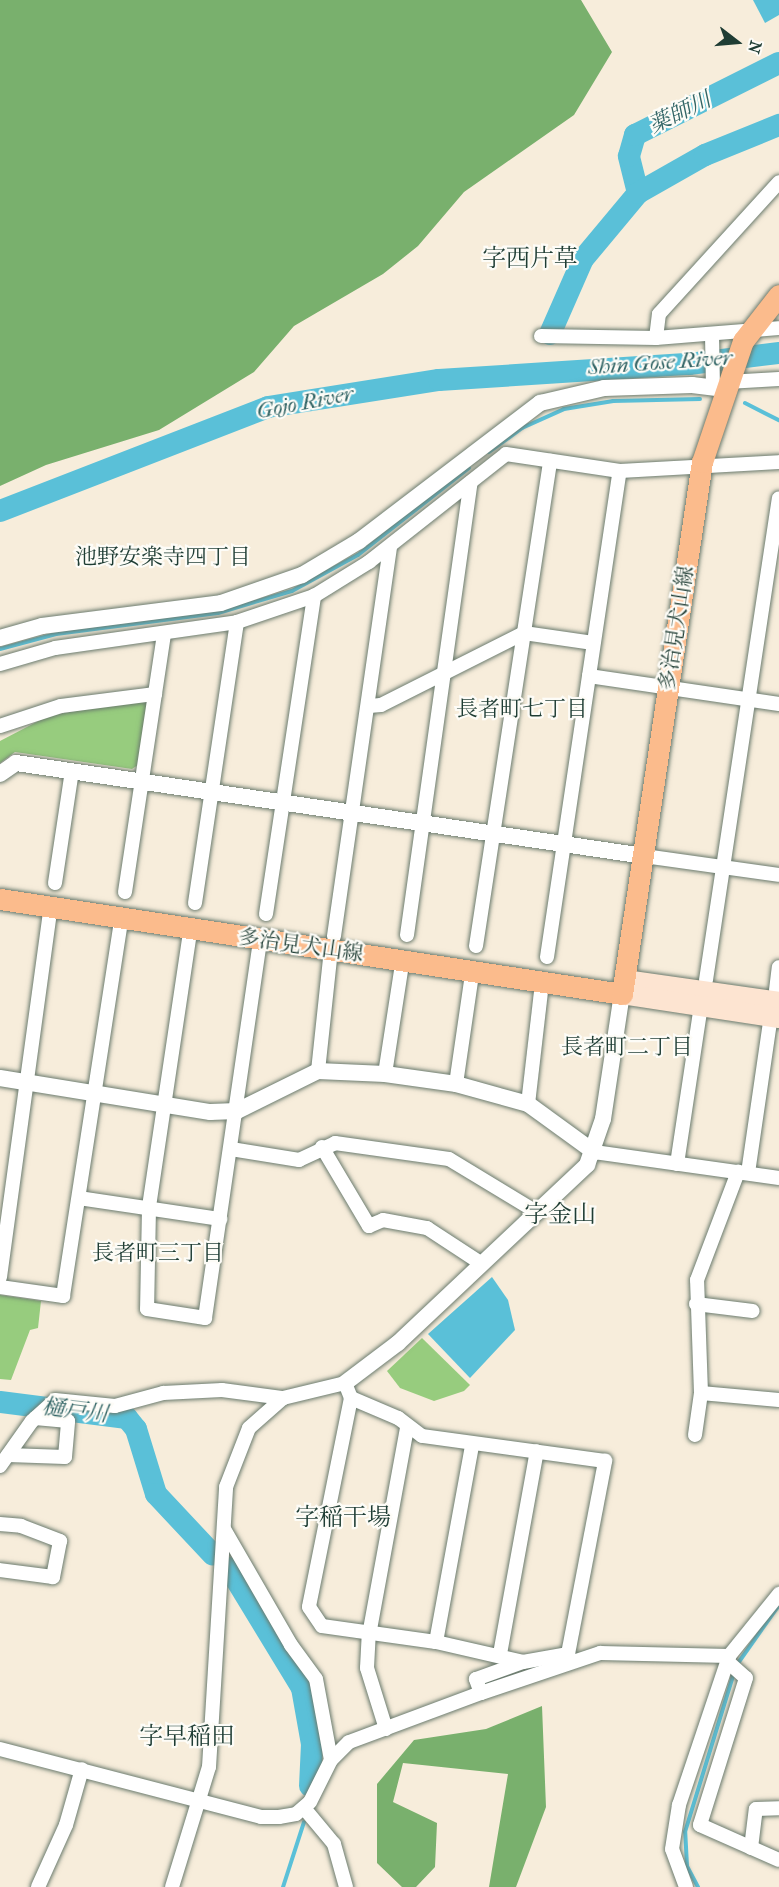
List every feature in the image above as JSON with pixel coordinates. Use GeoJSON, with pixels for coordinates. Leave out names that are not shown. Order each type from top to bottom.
{"type":"FeatureCollection","features":[{"type":"Feature","properties":{"kind":"main road","name":"多治見犬山線"},"geometry":{"type":"LineString","coordinates":[[0,899],[333,943],[624,987],[702,462],[719,383],[746,337],[779,295]]}},
{"type":"Feature","properties":{"kind":"main road","name":"多治見犬山線"},"geometry":{"type":"LineString","coordinates":[[0,886],[333,943]]}},
{"type":"Feature","properties":{"kind":"main road"},"geometry":{"type":"LineString","coordinates":[[624,987],[777,996]]}},
{"type":"Feature","properties":{"kind":"main road"},"geometry":{"type":"LineString","coordinates":[[624,987],[701,1006],[774,1020]]}},
{"type":"Feature","properties":{"kind":"street"},"geometry":{"type":"LineString","coordinates":[[656,338],[659,314],[779,182]]}},
{"type":"Feature","properties":{"kind":"street"},"geometry":{"type":"LineString","coordinates":[[541,336],[712,341],[746,337],[779,328]]}},
{"type":"Feature","properties":{"kind":"street"},"geometry":{"type":"LineString","coordinates":[[712,341],[719,383]]}},
{"type":"Feature","properties":{"kind":"street"},"geometry":{"type":"LineString","coordinates":[[0,638],[42,626],[221,603],[270,588],[337,557],[540,403],[604,388],[779,379]]}},
{"type":"Feature","properties":{"kind":"street"},"geometry":{"type":"LineString","coordinates":[[0,664],[55,648],[237,622],[314,596],[390,546],[506,454],[620,471],[702,462],[779,462]]}},
{"type":"Feature","properties":{"kind":"street"},"geometry":{"type":"LineString","coordinates":[[476,945],[550,461]]}},
{"type":"Feature","properties":{"kind":"street"},"geometry":{"type":"LineString","coordinates":[[547,957],[620,471]]}},
{"type":"Feature","properties":{"kind":"street"},"geometry":{"type":"LineString","coordinates":[[406,935],[446,673],[471,482]]}},
{"type":"Feature","properties":{"kind":"street"},"geometry":{"type":"LineString","coordinates":[[706,980],[777,533],[779,499]]}},
{"type":"Feature","properties":{"kind":"street"},"geometry":{"type":"LineString","coordinates":[[318,1071],[333,943],[369,706],[390,546]]}},
{"type":"Feature","properties":{"kind":"street"},"geometry":{"type":"LineString","coordinates":[[266,914],[314,596]]}},
{"type":"Feature","properties":{"kind":"street"},"geometry":{"type":"LineString","coordinates":[[195,903],[237,622]]}},
{"type":"Feature","properties":{"kind":"street"},"geometry":{"type":"LineString","coordinates":[[369,706],[446,673],[524,633],[593,644]]}},
{"type":"Feature","properties":{"kind":"street"},"geometry":{"type":"LineString","coordinates":[[125,892],[164,634]]}},
{"type":"Feature","properties":{"kind":"street"},"geometry":{"type":"LineString","coordinates":[[589,676],[779,704]]}},
{"type":"Feature","properties":{"kind":"street"},"geometry":{"type":"LineString","coordinates":[[0,726],[61,706],[155,694]]}},
{"type":"Feature","properties":{"kind":"street"},"geometry":{"type":"LineString","coordinates":[[0,774],[16,763],[213,790],[353,813],[779,875]]}},
{"type":"Feature","properties":{"kind":"street"},"geometry":{"type":"LineString","coordinates":[[56,883],[72,771]]}},
{"type":"Feature","properties":{"kind":"street"},"geometry":{"type":"LineString","coordinates":[[0,1277],[49,918]]}},
{"type":"Feature","properties":{"kind":"street"},"geometry":{"type":"LineString","coordinates":[[0,1287],[63,1296],[120,928]]}},
{"type":"Feature","properties":{"kind":"street"},"geometry":{"type":"LineString","coordinates":[[189,939],[149,1208],[147,1309],[205,1318],[260,950]]}},
{"type":"Feature","properties":{"kind":"street"},"geometry":{"type":"LineString","coordinates":[[777,996],[779,967]]}},
{"type":"Feature","properties":{"kind":"street"},"geometry":{"type":"LineString","coordinates":[[385,1074],[401,971]]}},
{"type":"Feature","properties":{"kind":"street"},"geometry":{"type":"LineString","coordinates":[[456,1084],[471,981]]}},
{"type":"Feature","properties":{"kind":"street"},"geometry":{"type":"LineString","coordinates":[[523,1662],[500,1654],[436,1642],[369,1635],[322,1626],[309,1606],[348,1391],[538,1213],[594,1152],[624,987]]}},
{"type":"Feature","properties":{"kind":"street"},"geometry":{"type":"LineString","coordinates":[[528,1104],[541,992]]}},
{"type":"Feature","properties":{"kind":"street"},"geometry":{"type":"LineString","coordinates":[[677,1164],[701,1006]]}},
{"type":"Feature","properties":{"kind":"street"},"geometry":{"type":"LineString","coordinates":[[695,1435],[701,1394],[696,1304],[703,1257],[743,1173],[774,1020]]}},
{"type":"Feature","properties":{"kind":"street"},"geometry":{"type":"LineString","coordinates":[[0,1078],[165,1106],[237,1111],[318,1071],[385,1074],[456,1084],[528,1104],[594,1152],[779,1178]]}},
{"type":"Feature","properties":{"kind":"street"},"geometry":{"type":"LineString","coordinates":[[231,1149],[299,1160],[335,1143],[449,1159],[538,1213]]}},
{"type":"Feature","properties":{"kind":"street"},"geometry":{"type":"LineString","coordinates":[[322,1148],[369,1226],[383,1220],[427,1228],[482,1264]]}},
{"type":"Feature","properties":{"kind":"street"},"geometry":{"type":"LineString","coordinates":[[79,1198],[220,1219]]}},
{"type":"Feature","properties":{"kind":"street"},"geometry":{"type":"LineString","coordinates":[[696,1304],[753,1311]]}},
{"type":"Feature","properties":{"kind":"street"},"geometry":{"type":"LineString","coordinates":[[4,1460],[37,1416],[55,1400],[116,1406],[163,1393],[222,1390],[283,1398],[348,1391],[422,1436],[472,1445],[537,1451],[605,1461],[568,1654],[523,1662],[476,1679],[482,1693]]}},
{"type":"Feature","properties":{"kind":"street"},"geometry":{"type":"LineString","coordinates":[[701,1394],[779,1400]]}},
{"type":"Feature","properties":{"kind":"street"},"geometry":{"type":"LineString","coordinates":[[172,1887],[202,1800],[213,1735],[226,1487],[240,1442],[258,1416],[283,1398]]}},
{"type":"Feature","properties":{"kind":"street"},"geometry":{"type":"LineString","coordinates":[[4,1460],[65,1457],[68,1421],[37,1416]]}},
{"type":"Feature","properties":{"kind":"street"},"geometry":{"type":"LineString","coordinates":[[386,1729],[367,1668],[369,1635],[407,1428]]}},
{"type":"Feature","properties":{"kind":"street"},"geometry":{"type":"LineString","coordinates":[[436,1642],[472,1445]]}},
{"type":"Feature","properties":{"kind":"street"},"geometry":{"type":"LineString","coordinates":[[500,1654],[537,1451]]}},
{"type":"Feature","properties":{"kind":"street"},"geometry":{"type":"LineString","coordinates":[[0,1524],[21,1526],[60,1541],[53,1577],[0,1570]]}},
{"type":"Feature","properties":{"kind":"street"},"geometry":{"type":"LineString","coordinates":[[224,1529],[291,1645],[316,1679],[331,1760]]}},
{"type":"Feature","properties":{"kind":"street"},"geometry":{"type":"LineString","coordinates":[[686,1887],[672,1849],[673,1828],[728,1659],[779,1594]]}},
{"type":"Feature","properties":{"kind":"street"},"geometry":{"type":"LineString","coordinates":[[0,1749],[261,1817],[304,1808],[331,1760],[349,1742],[600,1653],[728,1659],[746,1678],[700,1825],[779,1860]]}},
{"type":"Feature","properties":{"kind":"street"},"geometry":{"type":"LineString","coordinates":[[38,1887],[66,1825],[82,1769]]}},
{"type":"Feature","properties":{"kind":"street"},"geometry":{"type":"LineString","coordinates":[[304,1808],[334,1844],[346,1887]]}},
{"type":"Feature","properties":{"kind":"street"},"geometry":{"type":"LineString","coordinates":[[751,1848],[756,1809],[779,1808]]}},
{"type":"Feature","properties":{"kind":"green space"},"geometry":{"type":"Polygon","coordinates":[[[0,0],[581,0],[612,52],[574,115],[464,192],[418,246],[383,274],[294,326],[254,372],[159,430],[46,465],[0,486],[0,0]]]}},
{"type":"Feature","properties":{"kind":"green space"},"geometry":{"type":"Polygon","coordinates":[[[143,699],[148,702],[138,765],[132,769],[15,752],[0,763],[0,741],[48,716],[143,699]]]}},
{"type":"Feature","properties":{"kind":"green space"},"geometry":{"type":"Polygon","coordinates":[[[0,1295],[41,1301],[38,1328],[30,1330],[11,1380],[0,1379],[0,1295]]]}},
{"type":"Feature","properties":{"kind":"green space"},"geometry":{"type":"Polygon","coordinates":[[[422,1338],[470,1385],[464,1391],[434,1401],[400,1388],[387,1371],[422,1338]]]}},
{"type":"Feature","properties":{"kind":"green space"},"geometry":{"type":"Polygon","coordinates":[[[542,1706],[546,1807],[516,1887],[489,1887],[508,1774],[403,1763],[393,1802],[437,1823],[435,1867],[416,1887],[402,1887],[377,1863],[377,1784],[414,1740],[486,1729],[542,1706]]]}},
{"type":"Feature","properties":{"kind":"water"},"geometry":{"type":"Polygon","coordinates":[[[753,0],[779,0],[779,15],[765,23],[753,0]]]}},
{"type":"Feature","properties":{"kind":"water"},"geometry":{"type":"Polygon","coordinates":[[[492,1277],[508,1300],[515,1330],[470,1378],[428,1334],[492,1277]]]}},
{"type":"Feature","properties":{"kind":"waterway","name":"薬師川"},"geometry":{"type":"LineString","coordinates":[[638,193],[629,156],[635,135],[779,63]]}},
{"type":"Feature","properties":{"kind":"waterway","name":"Gojo River"},"geometry":{"type":"LineString","coordinates":[[550,334],[583,259],[638,193],[705,155],[779,125]]}},
{"type":"Feature","properties":{"kind":"waterway","name":"Gojo River"},"geometry":{"type":"LineString","coordinates":[[0,511],[268,407],[439,380],[689,364],[779,353]]}},
{"type":"Feature","properties":{"kind":"waterway"},"geometry":{"type":"LineString","coordinates":[[489,452],[522,428],[564,409],[613,401],[700,399]]}},
{"type":"Feature","properties":{"kind":"waterway"},"geometry":{"type":"LineString","coordinates":[[745,403],[779,420]]}},
{"type":"Feature","properties":{"kind":"waterway"},"geometry":{"type":"LineString","coordinates":[[0,649],[56,634],[218,613],[292,591],[358,555],[469,468]]}},
{"type":"Feature","properties":{"kind":"waterway","name":"樋戸川"},"geometry":{"type":"LineString","coordinates":[[0,1402],[127,1418],[136,1429],[156,1494],[213,1555]]}},
{"type":"Feature","properties":{"kind":"waterway","name":"樋戸川"},"geometry":{"type":"LineString","coordinates":[[229,1568],[302,1688],[312,1744],[310,1786]]}},
{"type":"Feature","properties":{"kind":"waterway"},"geometry":{"type":"LineString","coordinates":[[736,1666],[779,1605]]}},
{"type":"Feature","properties":{"kind":"waterway"},"geometry":{"type":"LineString","coordinates":[[698,1887],[687,1866],[685,1832],[734,1673]]}},
{"type":"Feature","properties":{"kind":"waterway","name":"樋戸川"},"geometry":{"type":"LineString","coordinates":[[283,1887],[304,1822]]}},
{"type":"Feature","properties":{"kind":"district","name":"字西片草"},"geometry":{"type":"Point","coordinates":[530,259]}},
{"type":"Feature","properties":{"kind":"district","name":"池野安楽寺四丁目"},"geometry":{"type":"Point","coordinates":[163,558]}},
{"type":"Feature","properties":{"kind":"district","name":"長者町七丁目"},"geometry":{"type":"Point","coordinates":[522,710]}},
{"type":"Feature","properties":{"kind":"district","name":"長者町二丁目"},"geometry":{"type":"Point","coordinates":[627,1048]}},
{"type":"Feature","properties":{"kind":"district","name":"字金山"},"geometry":{"type":"Point","coordinates":[560,1215]}},
{"type":"Feature","properties":{"kind":"district","name":"長者町三丁目"},"geometry":{"type":"Point","coordinates":[158,1254]}},
{"type":"Feature","properties":{"kind":"district","name":"字稲干場"},"geometry":{"type":"Point","coordinates":[343,1518]}},
{"type":"Feature","properties":{"kind":"district","name":"字早稲田"},"geometry":{"type":"Point","coordinates":[187,1737]}},
{"type":"Feature","properties":{"kind":"water label","name":"Shin Gose River"},"geometry":{"type":"Point","coordinates":[660,363]}}]}
